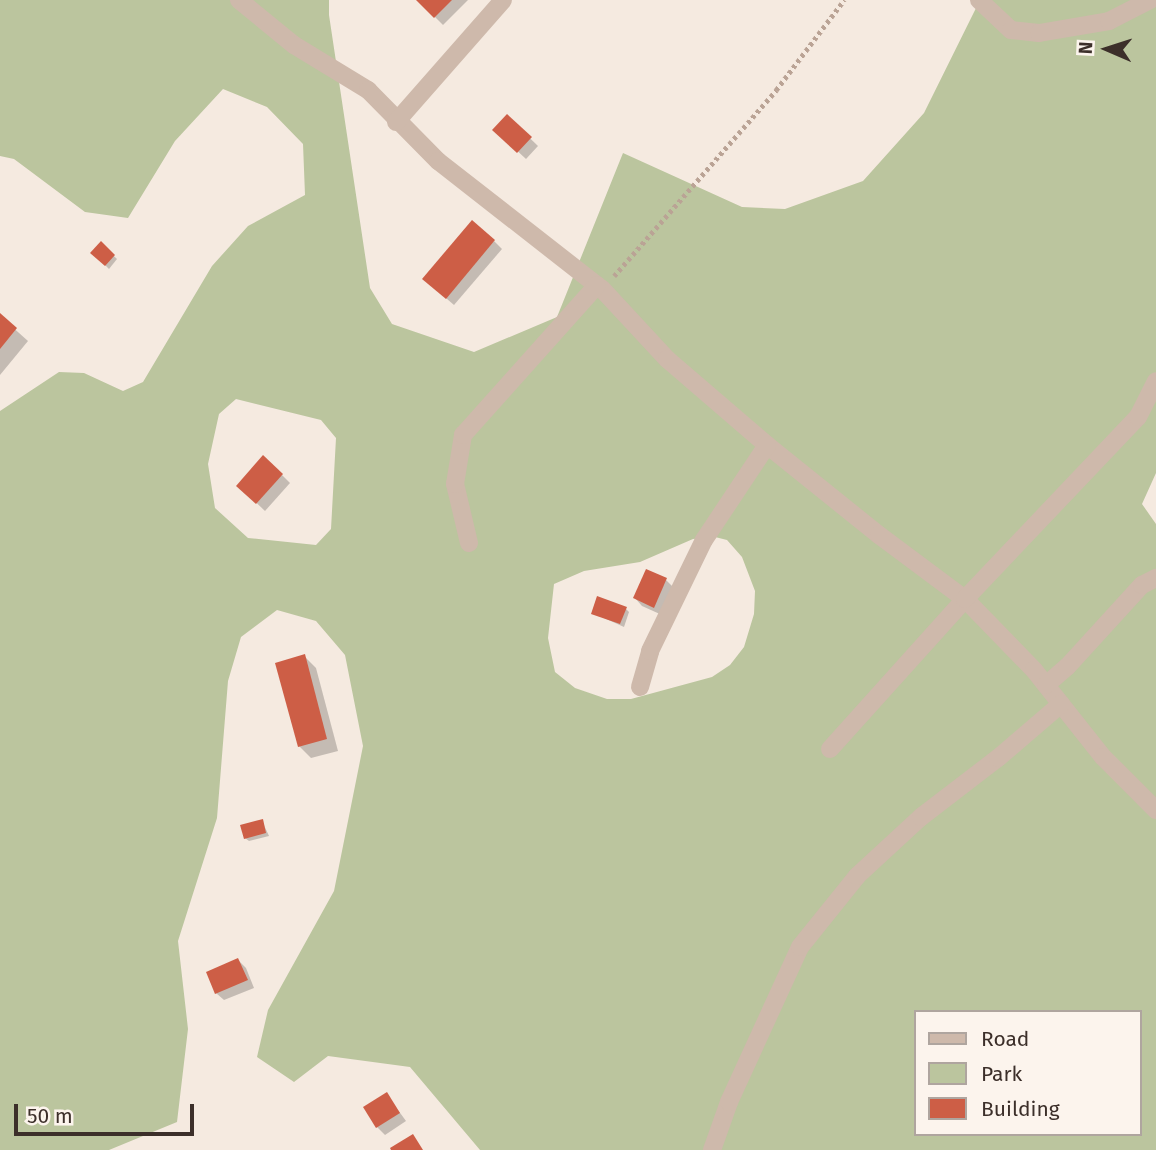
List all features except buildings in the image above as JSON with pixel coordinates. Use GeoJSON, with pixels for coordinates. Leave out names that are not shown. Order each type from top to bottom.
{"type":"FeatureCollection","features":[{"type":"Feature","properties":{"kind":"street"},"geometry":{"type":"LineString","coordinates":[[239,0],[294,46],[368,90],[396,122],[505,216],[600,287],[667,359],[767,445],[879,535],[965,599],[1046,685],[1103,757],[1156,810]]}},
{"type":"Feature","properties":{"kind":"street"},"geometry":{"type":"LineString","coordinates":[[396,122],[503,0]]}},
{"type":"Feature","properties":{"kind":"street"},"geometry":{"type":"LineString","coordinates":[[979,0],[1011,30],[1039,33],[1110,21],[1150,0]]}},
{"type":"Feature","properties":{"kind":"street"},"geometry":{"type":"LineString","coordinates":[[469,543],[455,484],[463,435],[600,287]]}},
{"type":"Feature","properties":{"kind":"street"},"geometry":{"type":"LineString","coordinates":[[830,749],[965,599],[1138,417],[1156,381]]}},
{"type":"Feature","properties":{"kind":"street"},"geometry":{"type":"LineString","coordinates":[[640,687],[650,651],[704,540],[767,445]]}},
{"type":"Feature","properties":{"kind":"street"},"geometry":{"type":"LineString","coordinates":[[1046,685],[1067,667],[1143,585],[1156,578]]}},
{"type":"Feature","properties":{"kind":"street"},"geometry":{"type":"LineString","coordinates":[[712,1150],[729,1102],[800,947],[857,876],[921,817],[998,758],[1061,704]]}},
{"type":"Feature","properties":{"kind":"path"},"geometry":{"type":"LineString","coordinates":[[600,287],[776,90],[844,0]]}},
{"type":"Feature","properties":{"kind":"green space"},"geometry":{"type":"Polygon","coordinates":[[[0,0],[329,0],[329,15],[370,288],[392,324],[474,352],[557,317],[623,153],[742,207],[785,209],[863,181],[924,113],[980,0],[1156,0],[1156,473],[1142,504],[1156,524],[1156,1150],[480,1150],[410,1067],[328,1056],[294,1082],[257,1057],[268,1010],[334,891],[363,746],[345,655],[316,621],[277,610],[241,637],[228,681],[217,818],[178,941],[188,1029],[177,1122],[109,1150],[0,1150],[0,411],[59,372],[84,373],[123,391],[143,382],[212,266],[248,226],[305,195],[303,144],[267,107],[223,89],[175,141],[128,218],[85,212],[14,159],[0,156],[0,0]],[[236,399],[219,414],[208,464],[215,508],[248,538],[316,545],[331,529],[336,438],[321,420],[236,399]],[[715,537],[693,539],[640,562],[584,571],[554,584],[548,638],[555,672],[575,688],[607,699],[631,699],[712,677],[730,665],[744,647],[754,614],[755,591],[742,557],[727,540],[715,537]]]}}]}
